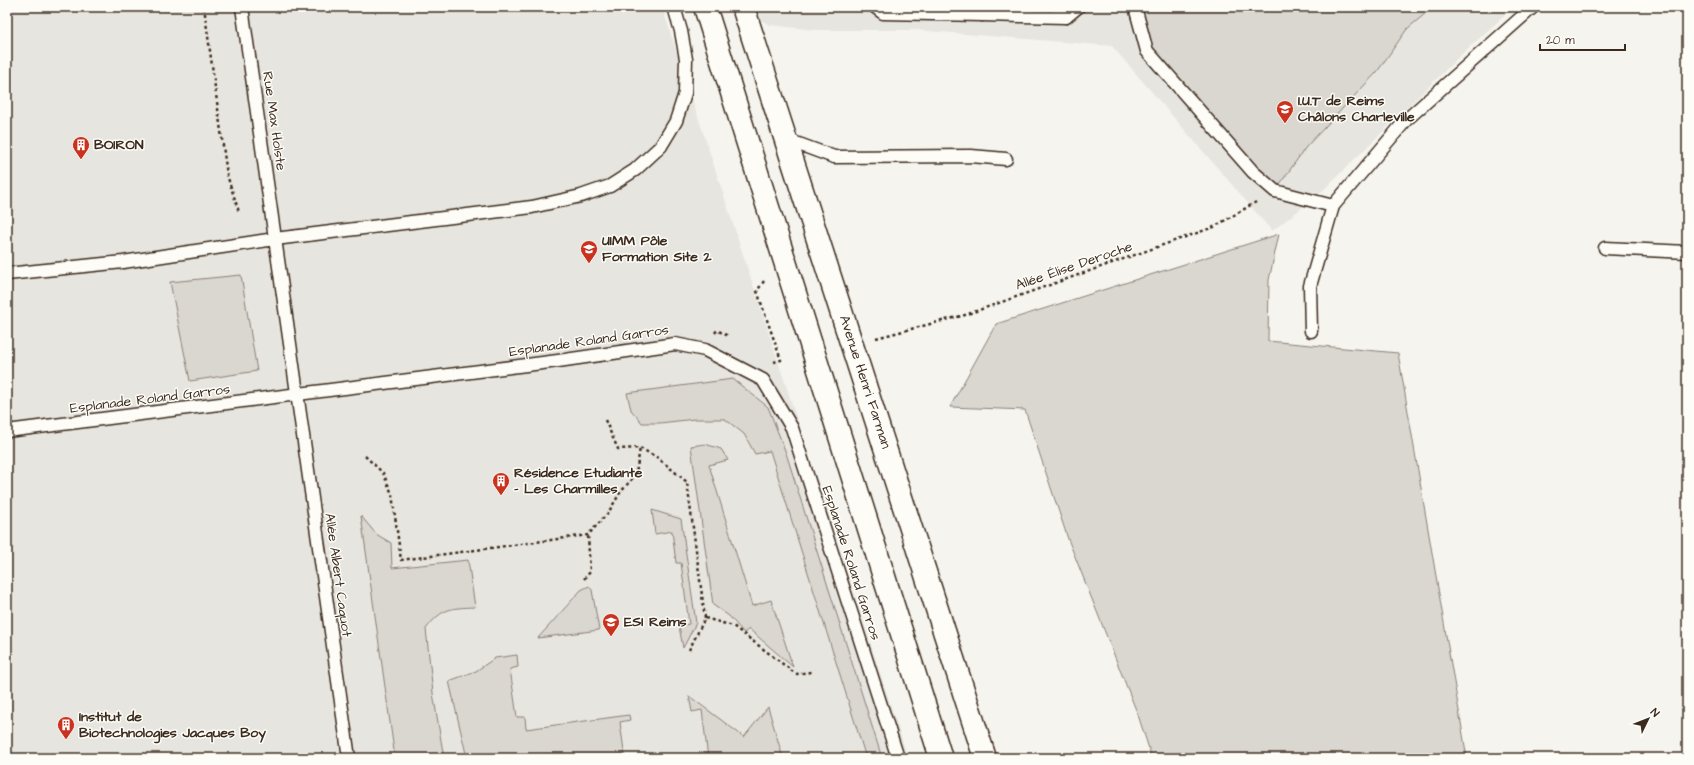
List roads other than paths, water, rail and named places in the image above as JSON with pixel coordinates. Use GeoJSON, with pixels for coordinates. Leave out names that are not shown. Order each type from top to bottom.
{"type":"FeatureCollection","features":[{"type":"Feature","properties":{"kind":"main road"},"geometry":{"type":"LineString","coordinates":[[706,7],[941,758]]}},
{"type":"Feature","properties":{"kind":"main road","name":"Avenue Henri Farman"},"geometry":{"type":"LineString","coordinates":[[743,7],[985,758]]}},
{"type":"Feature","properties":{"kind":"lane","name":"Rue Max Holste"},"geometry":{"type":"LineString","coordinates":[[242,7],[275,239]]}},
{"type":"Feature","properties":{"kind":"lane"},"geometry":{"type":"LineString","coordinates":[[7,274],[124,262],[275,239],[532,207],[581,196],[610,186],[635,170],[661,146],[676,121],[685,93],[686,59],[681,31],[674,7]]}},
{"type":"Feature","properties":{"kind":"lane"},"geometry":{"type":"LineString","coordinates":[[876,7],[882,13],[978,11],[1066,17],[1078,7]]}},
{"type":"Feature","properties":{"kind":"lane"},"geometry":{"type":"LineString","coordinates":[[1057,7],[1066,17]]}},
{"type":"Feature","properties":{"kind":"lane"},"geometry":{"type":"LineString","coordinates":[[1135,7],[1147,51],[1253,172],[1274,191],[1333,206]]}},
{"type":"Feature","properties":{"kind":"lane"},"geometry":{"type":"LineString","coordinates":[[1312,331],[1310,286],[1333,206],[1406,120],[1533,7]]}},
{"type":"Feature","properties":{"kind":"lane"},"geometry":{"type":"LineString","coordinates":[[785,139],[834,157],[971,156],[1006,159]]}},
{"type":"Feature","properties":{"kind":"lane"},"geometry":{"type":"LineString","coordinates":[[275,239],[298,395]]}},
{"type":"Feature","properties":{"kind":"lane"},"geometry":{"type":"LineString","coordinates":[[1605,248],[1687,252]]}},
{"type":"Feature","properties":{"kind":"lane","name":"Esplanade Roland Garros"},"geometry":{"type":"LineString","coordinates":[[7,431],[298,395],[675,344],[705,350],[763,380],[792,428],[898,758]]}},
{"type":"Feature","properties":{"kind":"lane","name":"Allée Albert Caquot"},"geometry":{"type":"LineString","coordinates":[[298,395],[349,758]]}},
{"type":"Feature","properties":{"kind":"place","name":"I.U.T de Reims Châlons Charleville"},"geometry":{"type":"Point","coordinates":[1285,124]}},
{"type":"Feature","properties":{"kind":"place","name":"BOIRON"},"geometry":{"type":"Point","coordinates":[81,160]}},
{"type":"Feature","properties":{"kind":"place","name":"UIMM Pôle Formation Site 2"},"geometry":{"type":"Point","coordinates":[589,264]}},
{"type":"Feature","properties":{"kind":"place","name":"Résidence Etudiante - Les Charmilles"},"geometry":{"type":"Point","coordinates":[501,496]}},
{"type":"Feature","properties":{"kind":"place","name":"ESI Reims"},"geometry":{"type":"Point","coordinates":[611,637]}},
{"type":"Feature","properties":{"kind":"place","name":"Institut de Biotechnologies Jacques Boy"},"geometry":{"type":"Point","coordinates":[66,740]}}]}
